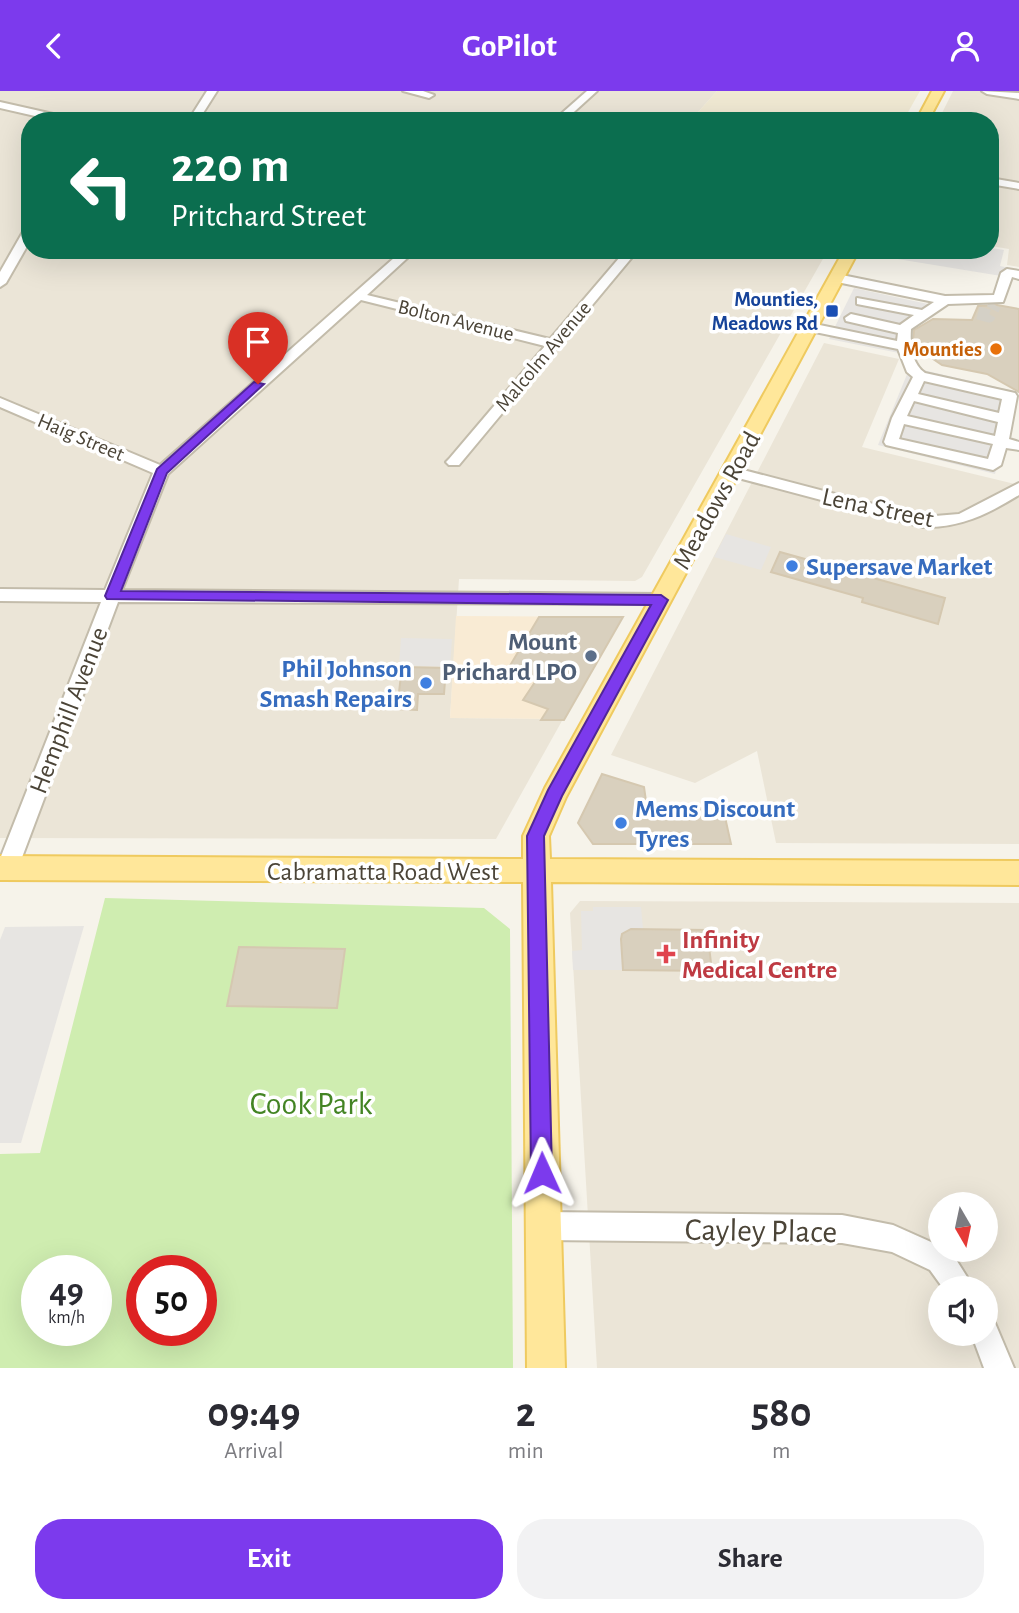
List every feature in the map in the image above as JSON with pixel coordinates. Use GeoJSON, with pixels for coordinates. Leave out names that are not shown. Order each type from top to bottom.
{"type":"FeatureCollection","features":[{"type":"Feature","properties":{"kind":"main road"},"geometry":{"type":"LineString","coordinates":[[927,112],[938,91]]}},
{"type":"Feature","properties":{"kind":"main road","name":"Meadows Road"},"geometry":{"type":"LineString","coordinates":[[546,1368],[534,871],[536,836],[543,818],[847,259]]}},
{"type":"Feature","properties":{"kind":"main road","name":"Cabramatta Road West"},"geometry":{"type":"LineString","coordinates":[[3,868],[1019,873]]}},
{"type":"Feature","properties":{"kind":"street"},"geometry":{"type":"LineString","coordinates":[[199,112],[212,91]]}},
{"type":"Feature","properties":{"kind":"street"},"geometry":{"type":"LineString","coordinates":[[408,91],[429,95]]}},
{"type":"Feature","properties":{"kind":"street"},"geometry":{"type":"LineString","coordinates":[[568,112],[592,91]]}},
{"type":"Feature","properties":{"kind":"street"},"geometry":{"type":"LineString","coordinates":[[987,91],[1019,96]]}},
{"type":"Feature","properties":{"kind":"street"},"geometry":{"type":"LineString","coordinates":[[0,104],[33,112]]}},
{"type":"Feature","properties":{"kind":"street"},"geometry":{"type":"LineString","coordinates":[[999,183],[1019,186]]}},
{"type":"Feature","properties":{"kind":"street"},"geometry":{"type":"LineString","coordinates":[[0,283],[21,246]]}},
{"type":"Feature","properties":{"kind":"street","name":"Hemphill Avenue"},"geometry":{"type":"LineString","coordinates":[[3,868],[162,471],[400,259]]}},
{"type":"Feature","properties":{"kind":"street","name":"Malcolm Avenue"},"geometry":{"type":"LineString","coordinates":[[454,463],[625,259]]}},
{"type":"Feature","properties":{"kind":"street"},"geometry":{"type":"LineString","coordinates":[[837,278],[936,306],[997,302],[1007,273],[1019,275]]}},
{"type":"Feature","properties":{"kind":"street","name":"Bolton Avenue"},"geometry":{"type":"LineString","coordinates":[[358,296],[554,344]]}},
{"type":"Feature","properties":{"kind":"street"},"geometry":{"type":"LineString","coordinates":[[861,301],[936,306],[978,313]]}},
{"type":"Feature","properties":{"kind":"street"},"geometry":{"type":"LineString","coordinates":[[920,376],[899,418],[891,442],[993,465],[1010,395],[920,376],[914,372],[903,346],[904,330],[910,322],[936,306]]}},
{"type":"Feature","properties":{"kind":"street"},"geometry":{"type":"LineString","coordinates":[[851,318],[904,330]]}},
{"type":"Feature","properties":{"kind":"street"},"geometry":{"type":"LineString","coordinates":[[810,327],[903,346]]}},
{"type":"Feature","properties":{"kind":"street"},"geometry":{"type":"LineString","coordinates":[[910,396],[1005,419]]}},
{"type":"Feature","properties":{"kind":"street","name":"Haig Street"},"geometry":{"type":"LineString","coordinates":[[0,402],[162,471]]}},
{"type":"Feature","properties":{"kind":"street"},"geometry":{"type":"LineString","coordinates":[[899,418],[1019,446]]}},
{"type":"Feature","properties":{"kind":"street","name":"Lena Street"},"geometry":{"type":"LineString","coordinates":[[732,472],[923,522],[941,523],[971,517],[1019,488]]}},
{"type":"Feature","properties":{"kind":"street"},"geometry":{"type":"LineString","coordinates":[[0,595],[661,600]]}},
{"type":"Feature","properties":{"kind":"street","name":"Cayley Place"},"geometry":{"type":"LineString","coordinates":[[543,1226],[842,1229],[893,1239],[940,1261],[951,1276]]}},
{"type":"Feature","properties":{"kind":"street"},"geometry":{"type":"LineString","coordinates":[[990,1346],[999,1368]]}},
{"type":"Feature","properties":{"kind":"shaded area"},"geometry":{"type":"Polygon","coordinates":[[[0,91],[717,91],[698,112],[21,112],[21,259],[823,259],[642,577],[635,581],[459,579],[450,718],[563,719],[496,839],[0,838],[0,91]]]}},
{"type":"Feature","properties":{"kind":"shaded area"},"geometry":{"type":"Polygon","coordinates":[[[717,91],[920,91],[908,112],[698,112],[717,91]]]}},
{"type":"Feature","properties":{"kind":"shaded area"},"geometry":{"type":"Polygon","coordinates":[[[953,91],[1019,91],[1019,267],[1007,265],[1009,249],[999,247],[999,112],[942,112],[953,91]]]}},
{"type":"Feature","properties":{"kind":"shaded area"},"geometry":{"type":"Polygon","coordinates":[[[999,249],[1004,250],[1000,266],[1019,270],[1019,279],[897,259],[999,259],[999,249]]]}},
{"type":"Feature","properties":{"kind":"shaded area"},"geometry":{"type":"Polygon","coordinates":[[[854,288],[937,306],[916,323],[907,338],[909,355],[829,339],[854,288]]]}},
{"type":"Feature","properties":{"kind":"shaded area"},"geometry":{"type":"Polygon","coordinates":[[[824,343],[899,359],[862,447],[1019,485],[1019,844],[776,843],[757,751],[695,783],[611,755],[824,343]]]}},
{"type":"Feature","properties":{"kind":"shaded area"},"geometry":{"type":"Polygon","coordinates":[[[910,367],[1018,392],[995,474],[878,445],[910,367]]]}},
{"type":"Feature","properties":{"kind":"shaded area"},"geometry":{"type":"Polygon","coordinates":[[[726,534],[771,547],[761,570],[714,557],[726,534]]]}},
{"type":"Feature","properties":{"kind":"shaded area"},"geometry":{"type":"Polygon","coordinates":[[[456,616],[616,617],[563,719],[450,718],[456,616]]]}},
{"type":"Feature","properties":{"kind":"shaded area"},"geometry":{"type":"Polygon","coordinates":[[[401,638],[452,639],[450,667],[399,665],[401,638]]]}},
{"type":"Feature","properties":{"kind":"shaded area"},"geometry":{"type":"Polygon","coordinates":[[[580,901],[1019,903],[1019,1368],[597,1368],[570,913],[580,901]]]}},
{"type":"Feature","properties":{"kind":"shaded area"},"geometry":{"type":"Polygon","coordinates":[[[593,907],[641,907],[643,929],[626,931],[621,938],[623,970],[573,970],[572,951],[582,950],[581,911],[593,911],[593,907]]]}},
{"type":"Feature","properties":{"kind":"shaded area"},"geometry":{"type":"Polygon","coordinates":[[[84,926],[21,1143],[0,1143],[0,940],[5,927],[84,926]]]}},
{"type":"Feature","properties":{"kind":"green space","name":"Cook Park"},"geometry":{"type":"Polygon","coordinates":[[[105,898],[484,908],[510,929],[513,1368],[0,1368],[0,1154],[40,1153],[105,898]]]}},
{"type":"Feature","properties":{"kind":"building"},"geometry":{"type":"Polygon","coordinates":[[[997,305],[1019,309],[1019,392],[987,374],[942,365],[920,350],[913,341],[914,330],[933,319],[972,320],[978,306],[997,305]]]}},
{"type":"Feature","properties":{"kind":"building"},"geometry":{"type":"Polygon","coordinates":[[[780,552],[945,598],[938,624],[862,602],[863,598],[771,572],[780,552]]]}},
{"type":"Feature","properties":{"kind":"building"},"geometry":{"type":"Polygon","coordinates":[[[539,617],[623,617],[564,720],[541,720],[548,709],[523,700],[537,679],[508,669],[539,617]]]}},
{"type":"Feature","properties":{"kind":"building"},"geometry":{"type":"Polygon","coordinates":[[[402,667],[446,668],[444,694],[418,694],[417,710],[397,709],[402,667]]]}},
{"type":"Feature","properties":{"kind":"building"},"geometry":{"type":"Polygon","coordinates":[[[602,774],[644,787],[647,808],[723,808],[731,844],[593,844],[578,823],[602,774]]]}},
{"type":"Feature","properties":{"kind":"building","name":"Infinity Medical Centre"},"geometry":{"type":"Polygon","coordinates":[[[631,929],[707,930],[712,971],[623,970],[621,939],[622,934],[631,929]]]}},
{"type":"Feature","properties":{"kind":"building"},"geometry":{"type":"Polygon","coordinates":[[[239,947],[345,949],[337,1008],[227,1006],[239,947]]]}},
{"type":"Feature","properties":{"kind":"tunnel"},"geometry":{"type":"LineString","coordinates":[[978,313],[989,316],[995,305]]}},
{"type":"Feature","properties":{"kind":"place","name":"Mounties, Meadows Rd"},"geometry":{"type":"Point","coordinates":[832,311]}},
{"type":"Feature","properties":{"kind":"place","name":"Mounties"},"geometry":{"type":"Point","coordinates":[996,349]}},
{"type":"Feature","properties":{"kind":"place","name":"Supersave Market"},"geometry":{"type":"Point","coordinates":[792,566]}},
{"type":"Feature","properties":{"kind":"place","name":"Mount Prichard LPO"},"geometry":{"type":"Point","coordinates":[591,656]}},
{"type":"Feature","properties":{"kind":"place","name":"Phil Johnson Smash Repairs"},"geometry":{"type":"Point","coordinates":[426,683]}},
{"type":"Feature","properties":{"kind":"place","name":"Mems Discount Tyres"},"geometry":{"type":"Point","coordinates":[621,823]}},
{"type":"Feature","properties":{"kind":"place","name":"Infinity Medical Centre"},"geometry":{"type":"Point","coordinates":[666,954]}},
{"type":"Feature","properties":{"kind":"route"},"geometry":{"type":"LineString","coordinates":[[258,384],[162,471],[155,482],[112,596],[661,600],[554,795],[536,836],[534,871],[542,1173]]}}]}
